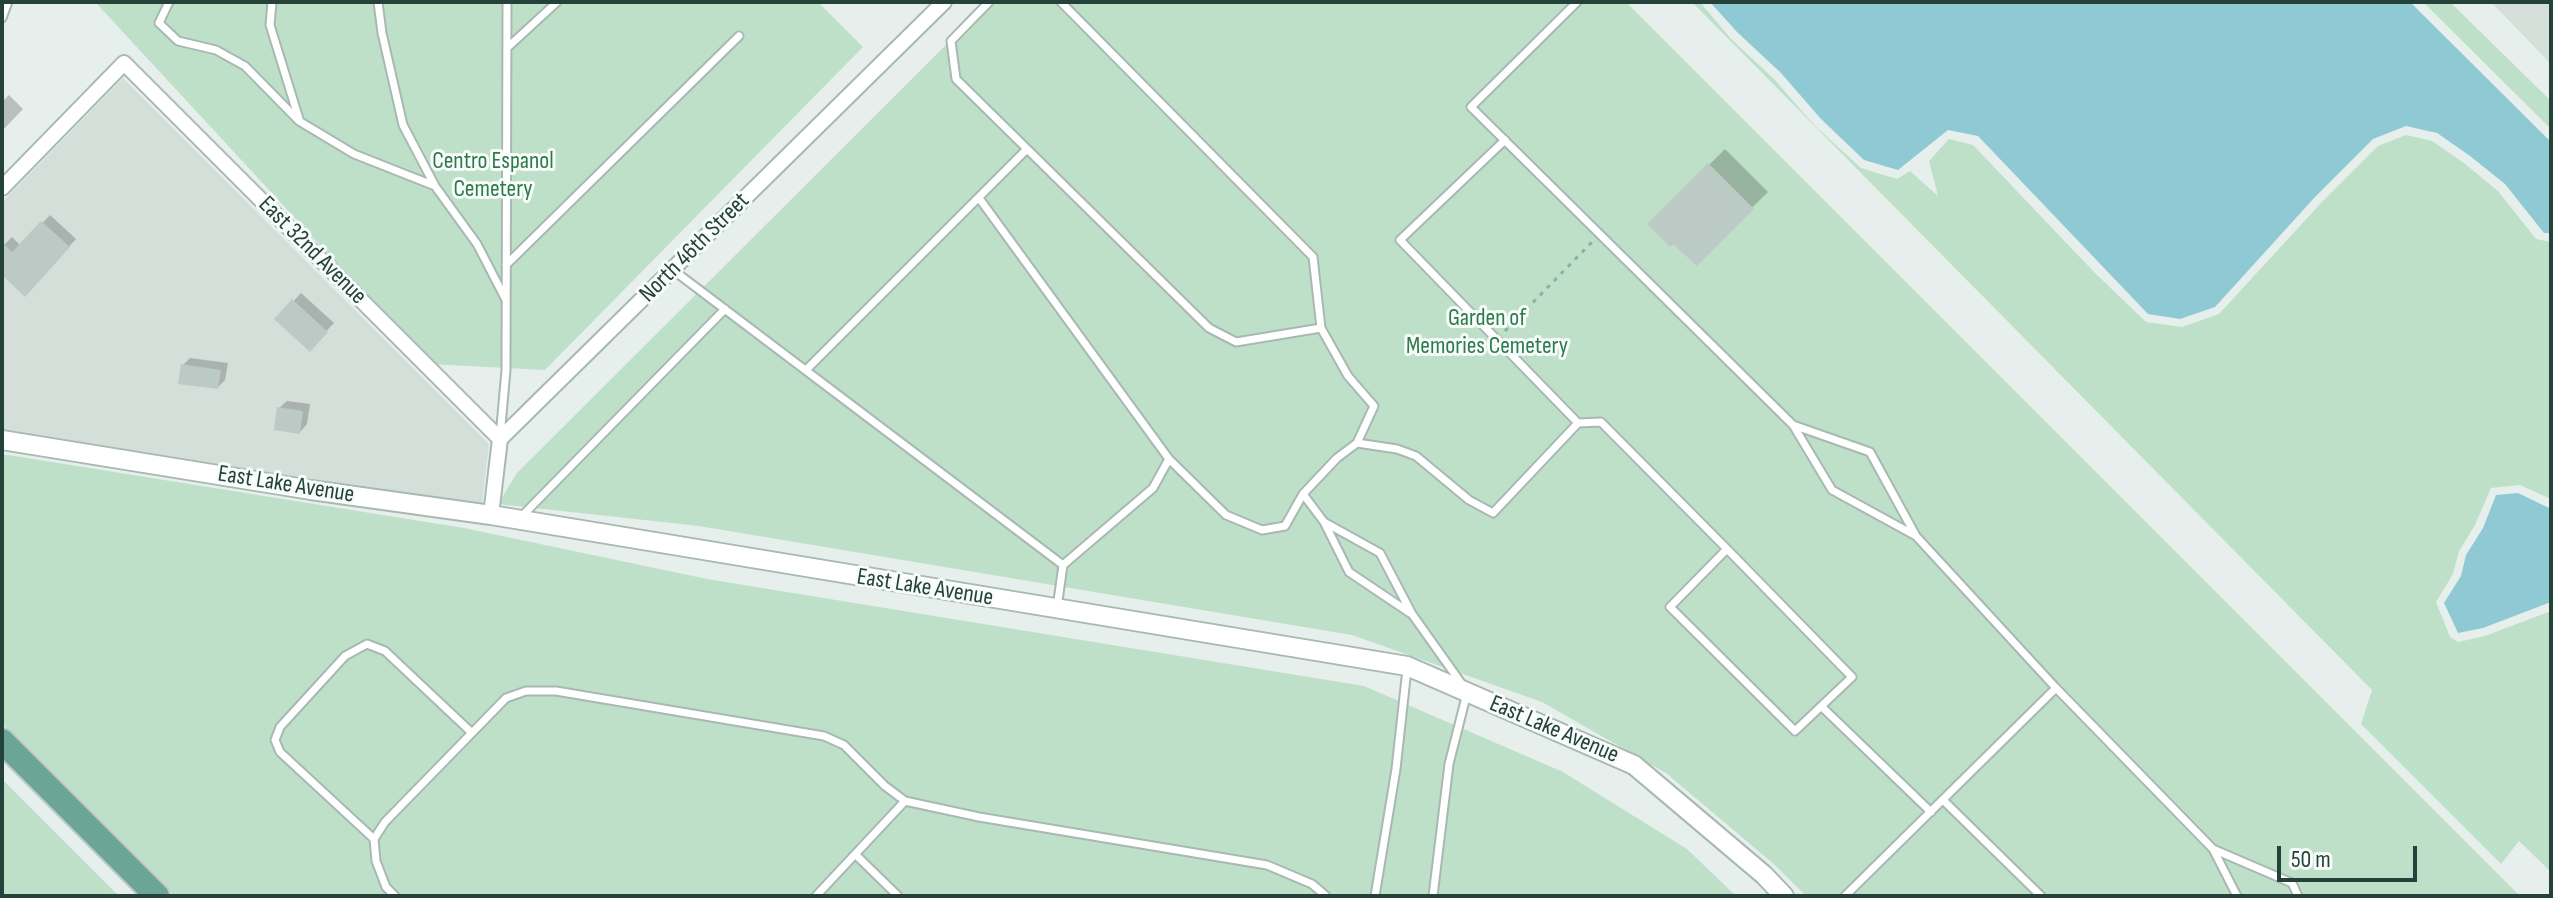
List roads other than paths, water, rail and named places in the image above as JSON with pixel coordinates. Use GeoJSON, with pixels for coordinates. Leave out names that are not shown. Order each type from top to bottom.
{"type":"FeatureCollection","features":[{"type":"Feature","properties":{"kind":"main road"},"geometry":{"type":"LineString","coordinates":[[2,741],[157,896]]}},
{"type":"Feature","properties":{"kind":"street","name":"North 46th Street"},"geometry":{"type":"LineString","coordinates":[[500,439],[944,2]]}},
{"type":"Feature","properties":{"kind":"street","name":"East 32nd Avenue"},"geometry":{"type":"LineString","coordinates":[[2,188],[124,63],[500,439]]}},
{"type":"Feature","properties":{"kind":"street"},"geometry":{"type":"LineString","coordinates":[[491,515],[500,439]]}},
{"type":"Feature","properties":{"kind":"street","name":"East Lake Avenue"},"geometry":{"type":"LineString","coordinates":[[2,440],[311,490],[491,515],[1407,666],[1634,765],[1764,875],[1784,896]]}},
{"type":"Feature","properties":{"kind":"lane"},"geometry":{"type":"LineString","coordinates":[[2,18],[8,2]]}},
{"type":"Feature","properties":{"kind":"lane"},"geometry":{"type":"LineString","coordinates":[[169,2],[159,23],[178,41],[216,50],[245,66],[299,121],[354,154],[435,186]]}},
{"type":"Feature","properties":{"kind":"lane"},"geometry":{"type":"LineString","coordinates":[[272,2],[270,25],[299,121]]}},
{"type":"Feature","properties":{"kind":"lane"},"geometry":{"type":"LineString","coordinates":[[378,2],[403,125],[435,186],[477,244],[506,300]]}},
{"type":"Feature","properties":{"kind":"lane"},"geometry":{"type":"LineString","coordinates":[[500,439],[506,370],[507,2]]}},
{"type":"Feature","properties":{"kind":"lane"},"geometry":{"type":"LineString","coordinates":[[507,48],[557,2]]}},
{"type":"Feature","properties":{"kind":"lane"},"geometry":{"type":"LineString","coordinates":[[989,2],[951,41],[956,79],[1209,328],[1236,342],[1321,328]]}},
{"type":"Feature","properties":{"kind":"lane"},"geometry":{"type":"LineString","coordinates":[[979,198],[1169,459],[1226,515],[1262,530],[1285,526],[1303,494],[1337,458],[1357,443],[1374,406],[1348,376],[1321,328],[1313,257],[1061,2]]}},
{"type":"Feature","properties":{"kind":"lane"},"geometry":{"type":"LineString","coordinates":[[1577,2],[1471,107],[1793,425],[1832,490],[1916,536]]}},
{"type":"Feature","properties":{"kind":"lane"},"geometry":{"type":"LineString","coordinates":[[506,265],[739,36]]}},
{"type":"Feature","properties":{"kind":"lane"},"geometry":{"type":"LineString","coordinates":[[1505,140],[1400,240],[1578,423]]}},
{"type":"Feature","properties":{"kind":"lane"},"geometry":{"type":"LineString","coordinates":[[806,370],[1027,149]]}},
{"type":"Feature","properties":{"kind":"lane"},"geometry":{"type":"LineString","coordinates":[[673,270],[1063,565]]}},
{"type":"Feature","properties":{"kind":"lane"},"geometry":{"type":"LineString","coordinates":[[518,520],[725,309]]}},
{"type":"Feature","properties":{"kind":"lane"},"geometry":{"type":"LineString","coordinates":[[1357,443],[1397,449],[1416,456],[1469,500],[1493,513],[1578,423],[1601,422],[1727,549],[1852,677],[1795,731],[1670,607],[1727,549]]}},
{"type":"Feature","properties":{"kind":"lane"},"geometry":{"type":"LineString","coordinates":[[1793,425],[1870,452],[1916,536],[2056,688],[2213,849],[2237,896]]}},
{"type":"Feature","properties":{"kind":"lane"},"geometry":{"type":"LineString","coordinates":[[1056,610],[1063,565],[1153,488],[1169,459]]}},
{"type":"Feature","properties":{"kind":"lane"},"geometry":{"type":"LineString","coordinates":[[1303,494],[1324,522],[1349,572],[1412,614]]}},
{"type":"Feature","properties":{"kind":"lane"},"geometry":{"type":"LineString","coordinates":[[1324,522],[1380,553],[1412,614],[1467,692],[1449,764],[1433,896]]}},
{"type":"Feature","properties":{"kind":"lane"},"geometry":{"type":"LineString","coordinates":[[374,839],[280,752],[275,740],[280,727],[299,706],[345,656],[367,644],[385,651],[471,732]]}},
{"type":"Feature","properties":{"kind":"lane"},"geometry":{"type":"LineString","coordinates":[[1375,896],[1396,769],[1407,666]]}},
{"type":"Feature","properties":{"kind":"lane"},"geometry":{"type":"LineString","coordinates":[[1845,896],[2056,688]]}},
{"type":"Feature","properties":{"kind":"lane"},"geometry":{"type":"LineString","coordinates":[[395,896],[386,887],[376,861],[374,839],[385,822],[506,698],[526,691],[556,691],[824,736],[844,745],[885,786],[905,801],[979,817],[1267,865],[1312,884],[1326,896]]}},
{"type":"Feature","properties":{"kind":"lane"},"geometry":{"type":"LineString","coordinates":[[1822,707],[1931,812]]}},
{"type":"Feature","properties":{"kind":"lane"},"geometry":{"type":"LineString","coordinates":[[1943,800],[2036,895]]}},
{"type":"Feature","properties":{"kind":"lane"},"geometry":{"type":"LineString","coordinates":[[816,896],[905,801]]}},
{"type":"Feature","properties":{"kind":"lane"},"geometry":{"type":"LineString","coordinates":[[2213,849],[2292,883],[2298,896]]}},
{"type":"Feature","properties":{"kind":"lane"},"geometry":{"type":"LineString","coordinates":[[856,855],[898,896]]}},
{"type":"Feature","properties":{"kind":"water"},"geometry":{"type":"Polygon","coordinates":[[[1710,2],[2410,2],[2551,142],[2551,233],[2544,233],[2505,184],[2470,156],[2437,133],[2406,126],[2373,139],[2315,197],[2215,307],[2180,319],[2148,314],[1978,136],[1948,130],[1898,170],[1864,160],[1710,2]]]}},
{"type":"Feature","properties":{"kind":"water"},"geometry":{"type":"Polygon","coordinates":[[[2518,493],[2551,509],[2551,602],[2483,628],[2458,633],[2444,603],[2461,576],[2466,555],[2483,528],[2496,495],[2518,493]]]}},
{"type":"Feature","properties":{"kind":"park label","name":"Centro Espanol Cemetery"},"geometry":{"type":"Point","coordinates":[493,176]}},
{"type":"Feature","properties":{"kind":"park label","name":"Garden of Memories Cemetery"},"geometry":{"type":"Point","coordinates":[1487,333]}}]}
